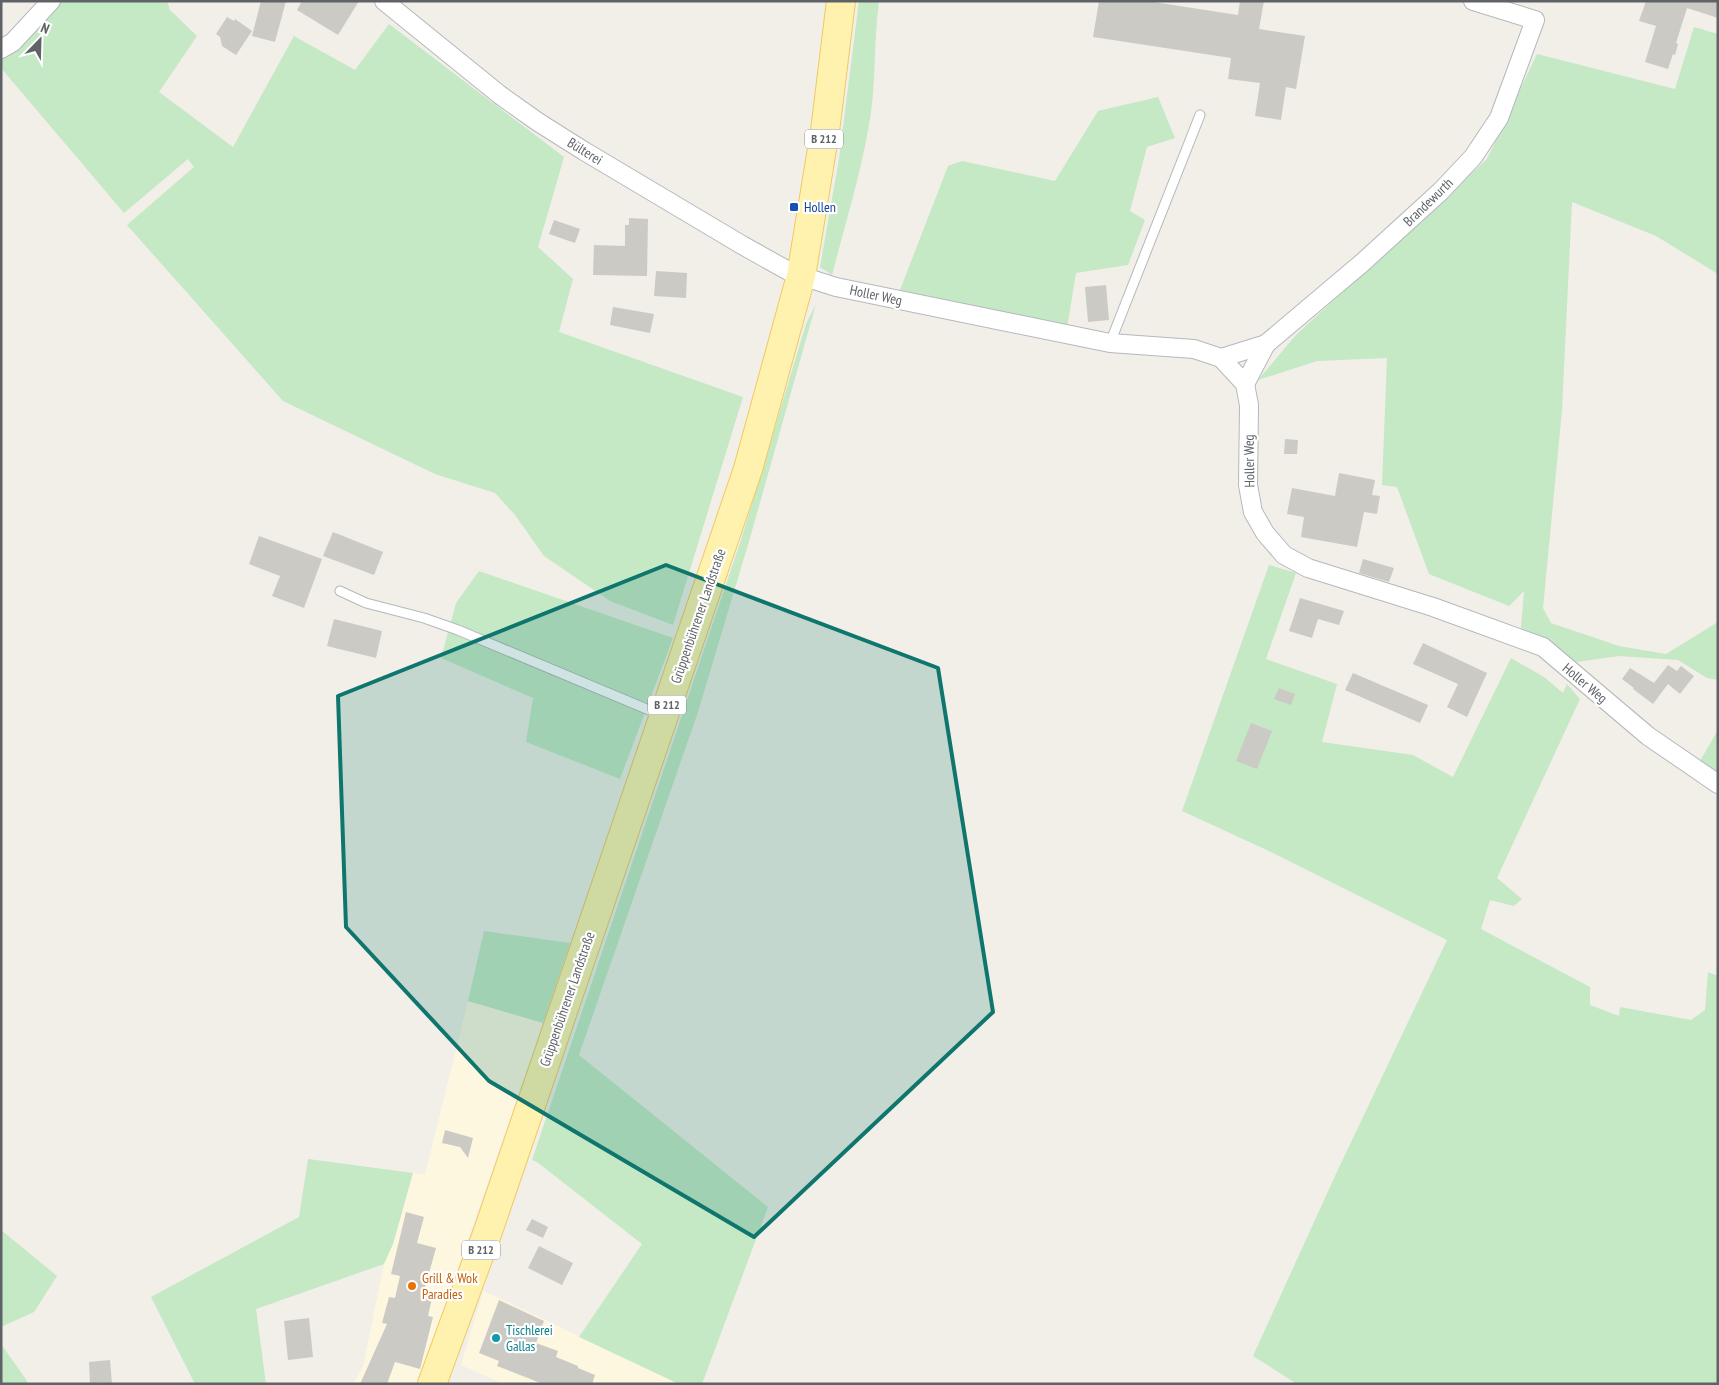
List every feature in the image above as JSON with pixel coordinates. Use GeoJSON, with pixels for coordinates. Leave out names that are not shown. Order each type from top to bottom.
{"type":"FeatureCollection","features":[{"type":"Feature","properties":{"kind":"main road","name":"Grüppenbührener Landstraße"},"geometry":{"type":"LineString","coordinates":[[432,1384],[487,1234],[748,469],[801,276],[825,130],[841,1]]}},
{"type":"Feature","properties":{"kind":"street"},"geometry":{"type":"LineString","coordinates":[[1,49],[14,42],[51,1]]}},
{"type":"Feature","properties":{"kind":"street","name":"Bülterei"},"geometry":{"type":"LineString","coordinates":[[384,1],[500,95],[538,122],[734,240],[792,273],[801,276]]}},
{"type":"Feature","properties":{"kind":"street","name":"Brandewurth"},"geometry":{"type":"LineString","coordinates":[[1245,384],[1266,344],[1362,263],[1441,191],[1473,157],[1499,118],[1535,20],[1473,1]]}},
{"type":"Feature","properties":{"kind":"street","name":"Holler Weg"},"geometry":{"type":"LineString","coordinates":[[801,276],[836,287],[1110,344],[1194,349],[1221,358],[1245,384],[1250,405],[1248,485],[1253,512],[1265,533],[1284,555],[1308,568],[1433,607],[1543,648],[1648,736],[1718,784]]}},
{"type":"Feature","properties":{"kind":"street","name":"Brandewurth"},"geometry":{"type":"LineString","coordinates":[[1221,358],[1266,344]]}},
{"type":"Feature","properties":{"kind":"lane"},"geometry":{"type":"LineString","coordinates":[[1110,344],[1200,116]]}},
{"type":"Feature","properties":{"kind":"lane"},"geometry":{"type":"LineString","coordinates":[[340,590],[366,603],[424,618],[458,630],[663,716]]}},
{"type":"Feature","properties":{"kind":"highlighted area"},"geometry":{"type":"Polygon","coordinates":[[[666,565],[938,668],[993,1012],[754,1237],[489,1081],[346,927],[338,696],[666,565]]]}},
{"type":"Feature","properties":{"kind":"shaded area"},"geometry":{"type":"Polygon","coordinates":[[[468,1001],[543,1023],[418,1384],[353,1384],[363,1367],[384,1264],[393,1244],[413,1173],[425,1175],[468,1001]]]}},
{"type":"Feature","properties":{"kind":"shaded area"},"geometry":{"type":"Polygon","coordinates":[[[483,1292],[491,1294],[679,1384],[504,1384],[461,1365],[483,1292]]]}},
{"type":"Feature","properties":{"kind":"green space"},"geometry":{"type":"Polygon","coordinates":[[[62,1],[167,1],[170,10],[197,36],[159,92],[233,147],[294,36],[355,70],[389,24],[564,157],[538,247],[573,279],[559,332],[743,397],[673,625],[610,601],[544,556],[515,515],[495,493],[435,474],[283,401],[127,225],[194,167],[188,159],[124,213],[1,68],[1,57],[46,19],[62,1]]]}},
{"type":"Feature","properties":{"kind":"green space"},"geometry":{"type":"Polygon","coordinates":[[[859,1],[879,1],[873,98],[859,174],[832,275],[820,267],[839,159],[859,1]]]}},
{"type":"Feature","properties":{"kind":"green space"},"geometry":{"type":"Polygon","coordinates":[[[1694,27],[1718,34],[1718,274],[1656,236],[1572,202],[1562,410],[1543,608],[1551,623],[1619,646],[1666,654],[1718,622],[1718,680],[1707,678],[1678,660],[1619,656],[1577,662],[1521,628],[1524,591],[1509,606],[1429,574],[1397,487],[1382,485],[1387,358],[1317,361],[1258,380],[1296,335],[1487,159],[1537,54],[1675,89],[1694,27]]]}},
{"type":"Feature","properties":{"kind":"green space"},"geometry":{"type":"Polygon","coordinates":[[[1158,97],[1175,138],[1147,147],[1130,211],[1145,220],[1128,265],[1076,273],[1067,328],[900,290],[948,166],[962,161],[1055,181],[1098,111],[1158,97]]]}},
{"type":"Feature","properties":{"kind":"green space"},"geometry":{"type":"Polygon","coordinates":[[[816,304],[750,538],[698,712],[579,1055],[768,1207],[702,1384],[679,1384],[579,1337],[642,1244],[532,1160],[741,540],[806,324],[816,304]]]}},
{"type":"Feature","properties":{"kind":"green space"},"geometry":{"type":"Polygon","coordinates":[[[1269,565],[1296,573],[1266,659],[1337,684],[1322,742],[1413,755],[1453,777],[1511,658],[1544,677],[1563,693],[1567,684],[1580,699],[1497,878],[1522,899],[1514,906],[1490,900],[1481,929],[1590,987],[1590,1005],[1619,1016],[1620,1007],[1691,1020],[1705,1010],[1708,972],[1718,976],[1718,1384],[1297,1384],[1253,1356],[1335,1176],[1447,940],[1269,851],[1182,811],[1269,565]]]}},
{"type":"Feature","properties":{"kind":"green space"},"geometry":{"type":"Polygon","coordinates":[[[479,571],[673,638],[620,779],[526,742],[533,698],[441,658],[456,603],[479,571]]]}},
{"type":"Feature","properties":{"kind":"green space"},"geometry":{"type":"Polygon","coordinates":[[[1718,730],[1718,773],[1700,761],[1718,730]]]}},
{"type":"Feature","properties":{"kind":"green space"},"geometry":{"type":"Polygon","coordinates":[[[484,931],[570,943],[543,1023],[468,1001],[484,931]]]}},
{"type":"Feature","properties":{"kind":"green space"},"geometry":{"type":"Polygon","coordinates":[[[308,1159],[413,1173],[393,1244],[384,1264],[256,1309],[266,1384],[195,1384],[151,1297],[299,1217],[308,1159]]]}},
{"type":"Feature","properties":{"kind":"green space"},"geometry":{"type":"Polygon","coordinates":[[[1,1230],[57,1276],[34,1312],[1,1327],[1,1230]]]}},
{"type":"Feature","properties":{"kind":"green space"},"geometry":{"type":"Polygon","coordinates":[[[1,1344],[25,1378],[28,1384],[1,1384],[1,1344]]]}},
{"type":"Feature","properties":{"kind":"building"},"geometry":{"type":"Polygon","coordinates":[[[261,1],[286,1],[275,42],[252,36],[261,1]]]}},
{"type":"Feature","properties":{"kind":"building"},"geometry":{"type":"Polygon","coordinates":[[[302,1],[359,1],[338,35],[297,10],[302,1]]]}},
{"type":"Feature","properties":{"kind":"building"},"geometry":{"type":"Polygon","coordinates":[[[1099,1],[1147,1],[1238,15],[1240,1],[1264,1],[1259,29],[1305,36],[1296,89],[1286,87],[1281,120],[1255,116],[1260,83],[1228,79],[1231,58],[1093,37],[1099,1]]]}},
{"type":"Feature","properties":{"kind":"building"},"geometry":{"type":"Polygon","coordinates":[[[1646,1],[1718,1],[1718,18],[1687,8],[1676,43],[1678,44],[1675,55],[1673,54],[1668,69],[1645,62],[1656,26],[1639,21],[1646,1]]]}},
{"type":"Feature","properties":{"kind":"building"},"geometry":{"type":"Polygon","coordinates":[[[227,17],[234,21],[235,19],[252,31],[236,55],[222,46],[220,37],[216,34],[227,17]]]}},
{"type":"Feature","properties":{"kind":"building"},"geometry":{"type":"Polygon","coordinates":[[[629,218],[648,219],[647,276],[593,275],[594,245],[625,246],[625,225],[629,225],[629,218]]]}},
{"type":"Feature","properties":{"kind":"building"},"geometry":{"type":"Polygon","coordinates":[[[554,220],[580,229],[575,243],[549,234],[554,220]]]}},
{"type":"Feature","properties":{"kind":"building"},"geometry":{"type":"Polygon","coordinates":[[[656,271],[687,273],[686,298],[654,296],[656,271]]]}},
{"type":"Feature","properties":{"kind":"building"},"geometry":{"type":"Polygon","coordinates":[[[1106,285],[1109,320],[1088,322],[1085,287],[1106,285]]]}},
{"type":"Feature","properties":{"kind":"building"},"geometry":{"type":"Polygon","coordinates":[[[613,307],[654,314],[650,333],[610,325],[613,307]]]}},
{"type":"Feature","properties":{"kind":"building"},"geometry":{"type":"Polygon","coordinates":[[[1285,439],[1298,440],[1297,454],[1284,454],[1285,439]]]}},
{"type":"Feature","properties":{"kind":"building"},"geometry":{"type":"Polygon","coordinates":[[[1339,473],[1375,480],[1372,495],[1380,496],[1377,514],[1364,512],[1357,547],[1301,537],[1304,517],[1287,514],[1292,488],[1335,496],[1339,473]]]}},
{"type":"Feature","properties":{"kind":"building"},"geometry":{"type":"Polygon","coordinates":[[[333,532],[383,552],[374,575],[323,556],[333,532]]]}},
{"type":"Feature","properties":{"kind":"building"},"geometry":{"type":"Polygon","coordinates":[[[259,536],[322,559],[304,608],[272,596],[280,576],[249,564],[259,536]]]}},
{"type":"Feature","properties":{"kind":"building"},"geometry":{"type":"Polygon","coordinates":[[[1363,559],[1394,568],[1389,582],[1359,573],[1363,559]]]}},
{"type":"Feature","properties":{"kind":"building"},"geometry":{"type":"Polygon","coordinates":[[[1300,598],[1344,611],[1339,625],[1318,619],[1312,638],[1289,631],[1300,598]]]}},
{"type":"Feature","properties":{"kind":"building"},"geometry":{"type":"Polygon","coordinates":[[[334,619],[382,631],[376,658],[327,646],[334,619]]]}},
{"type":"Feature","properties":{"kind":"building"},"geometry":{"type":"Polygon","coordinates":[[[1423,643],[1487,673],[1467,717],[1447,707],[1458,684],[1413,664],[1423,643]]]}},
{"type":"Feature","properties":{"kind":"building"},"geometry":{"type":"Polygon","coordinates":[[[1668,665],[1677,671],[1681,666],[1694,676],[1680,694],[1668,684],[1653,704],[1622,679],[1630,668],[1654,683],[1668,665]]]}},
{"type":"Feature","properties":{"kind":"building"},"geometry":{"type":"Polygon","coordinates":[[[1353,673],[1428,705],[1420,723],[1345,690],[1353,673]]]}},
{"type":"Feature","properties":{"kind":"building"},"geometry":{"type":"Polygon","coordinates":[[[1279,688],[1295,694],[1291,705],[1274,699],[1279,688]]]}},
{"type":"Feature","properties":{"kind":"building"},"geometry":{"type":"Polygon","coordinates":[[[1251,723],[1272,731],[1257,769],[1236,761],[1251,723]]]}},
{"type":"Feature","properties":{"kind":"building"},"geometry":{"type":"Polygon","coordinates":[[[445,1130],[473,1138],[468,1158],[460,1147],[442,1143],[445,1130]]]}},
{"type":"Feature","properties":{"kind":"building","name":"Grill & Wok Paradies"},"geometry":{"type":"Polygon","coordinates":[[[406,1212],[424,1217],[417,1243],[436,1248],[423,1295],[432,1298],[428,1316],[433,1317],[420,1369],[395,1362],[387,1384],[360,1384],[387,1324],[382,1323],[389,1297],[395,1298],[400,1276],[391,1274],[406,1212]]]}},
{"type":"Feature","properties":{"kind":"building"},"geometry":{"type":"Polygon","coordinates":[[[532,1219],[548,1227],[543,1238],[526,1230],[532,1219]]]}},
{"type":"Feature","properties":{"kind":"building"},"geometry":{"type":"Polygon","coordinates":[[[539,1246],[573,1263],[562,1285],[528,1268],[539,1246]]]}},
{"type":"Feature","properties":{"kind":"building"},"geometry":{"type":"Polygon","coordinates":[[[499,1300],[544,1321],[536,1343],[558,1351],[556,1357],[595,1375],[592,1384],[543,1384],[497,1366],[499,1361],[479,1353],[499,1300]]]}},
{"type":"Feature","properties":{"kind":"building"},"geometry":{"type":"Polygon","coordinates":[[[309,1318],[313,1357],[288,1360],[284,1321],[309,1318]]]}},
{"type":"Feature","properties":{"kind":"building"},"geometry":{"type":"Polygon","coordinates":[[[110,1360],[112,1384],[90,1384],[89,1362],[110,1360]]]}},
{"type":"Feature","properties":{"kind":"place","name":"Hollen"},"geometry":{"type":"Point","coordinates":[794,207]}},
{"type":"Feature","properties":{"kind":"place","name":"Grill & Wok Paradies"},"geometry":{"type":"Point","coordinates":[412,1286]}},
{"type":"Feature","properties":{"kind":"place","name":"Tischlerei Gallas"},"geometry":{"type":"Point","coordinates":[496,1338]}}]}
